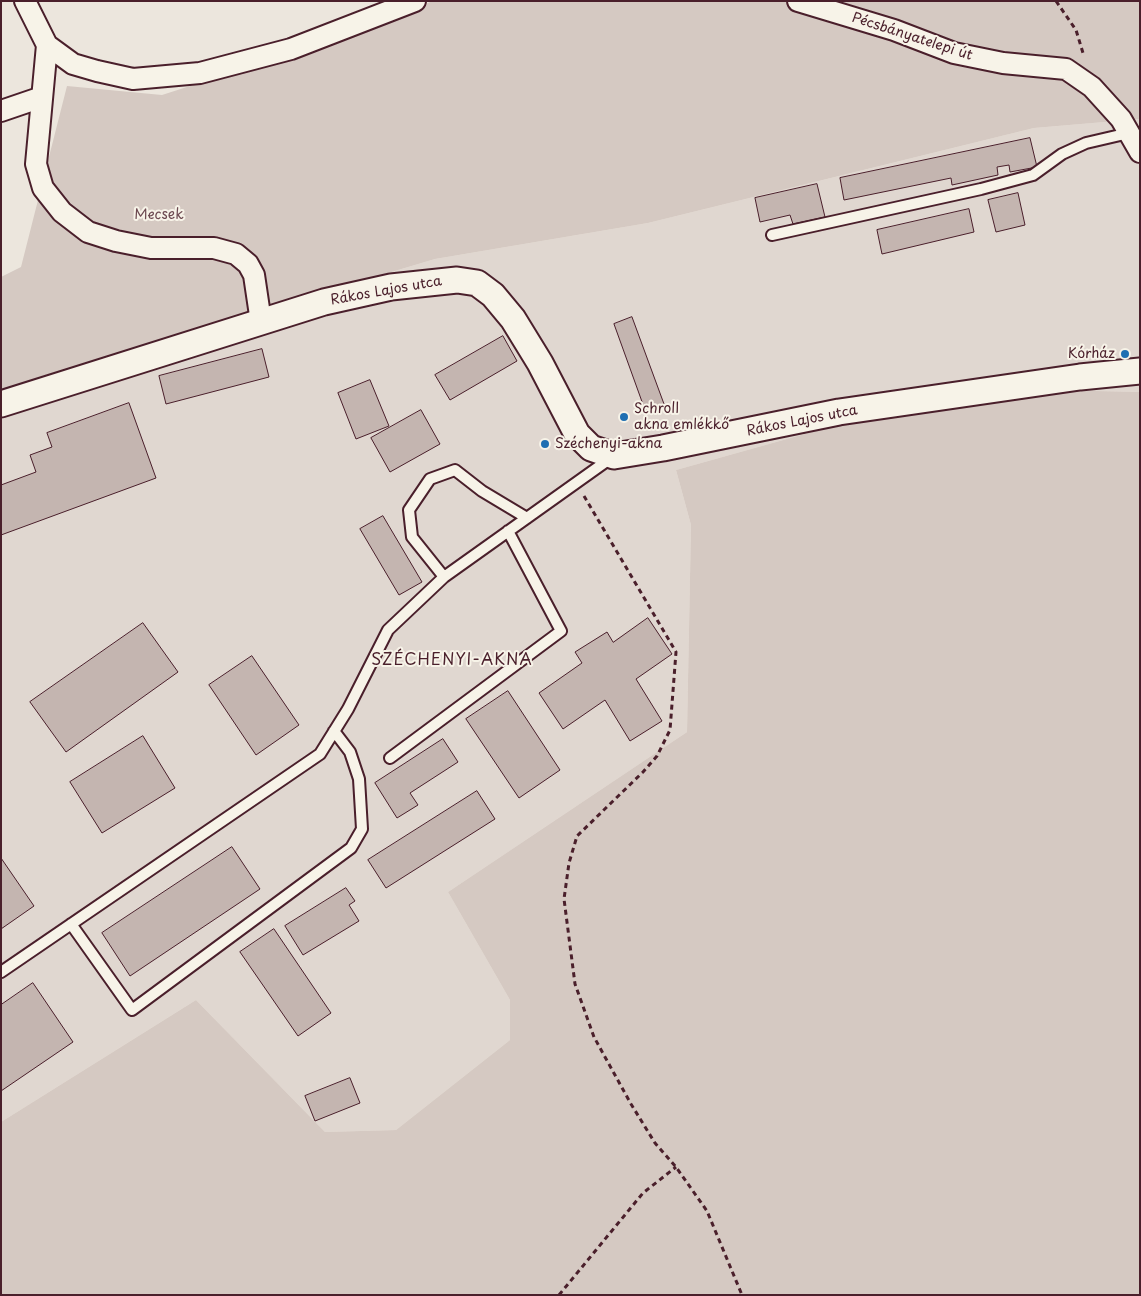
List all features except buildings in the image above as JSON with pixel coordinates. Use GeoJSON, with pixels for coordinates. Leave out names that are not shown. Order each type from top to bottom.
{"type":"FeatureCollection","features":[{"type":"Feature","properties":{"kind":"street"},"geometry":{"type":"LineString","coordinates":[[25,1],[47,45],[73,64],[96,71],[133,78],[200,72],[291,49],[415,1]]}},
{"type":"Feature","properties":{"kind":"street","name":"Pécsbányatelepi út"},"geometry":{"type":"LineString","coordinates":[[798,1],[894,30],[954,53],[1003,64],[1066,70],[1092,87],[1120,119],[1140,152]]}},
{"type":"Feature","properties":{"kind":"street"},"geometry":{"type":"LineString","coordinates":[[47,45],[36,164],[43,188],[62,212],[88,232],[116,241],[151,248],[214,248],[236,254],[248,264],[254,275],[261,322]]}},
{"type":"Feature","properties":{"kind":"street"},"geometry":{"type":"LineString","coordinates":[[1,111],[42,97]]}},
{"type":"Feature","properties":{"kind":"street","name":"Rákos Lajos utca"},"geometry":{"type":"LineString","coordinates":[[1,404],[324,302],[391,287],[457,280],[477,283],[493,295],[513,320],[540,363],[577,434],[591,448],[614,456],[663,448],[838,412],[1080,377],[1140,371]]}},
{"type":"Feature","properties":{"kind":"lane"},"geometry":{"type":"LineString","coordinates":[[772,235],[981,189],[1033,175],[1062,154],[1086,143],[1129,133]]}},
{"type":"Feature","properties":{"kind":"lane"},"geometry":{"type":"LineString","coordinates":[[1,972],[320,754],[348,709],[388,630],[444,577],[614,456]]}},
{"type":"Feature","properties":{"kind":"lane"},"geometry":{"type":"LineString","coordinates":[[444,577],[412,537],[409,510],[430,479],[454,470],[482,491],[527,518]]}},
{"type":"Feature","properties":{"kind":"lane"},"geometry":{"type":"LineString","coordinates":[[390,758],[561,631],[508,531]]}},
{"type":"Feature","properties":{"kind":"lane"},"geometry":{"type":"LineString","coordinates":[[71,924],[132,1010],[351,848],[362,829],[359,779],[350,752],[334,731]]}},
{"type":"Feature","properties":{"kind":"path"},"geometry":{"type":"LineString","coordinates":[[1056,1],[1076,30],[1092,87]]}},
{"type":"Feature","properties":{"kind":"path"},"geometry":{"type":"LineString","coordinates":[[576,482],[676,652],[670,730],[656,756],[643,772],[577,836],[569,862],[564,899],[575,984],[594,1037],[654,1143],[676,1167],[707,1211],[742,1295]]}},
{"type":"Feature","properties":{"kind":"path"},"geometry":{"type":"LineString","coordinates":[[559,1295],[643,1193],[676,1167]]}},
{"type":"Feature","properties":{"kind":"shaded area"},"geometry":{"type":"Polygon","coordinates":[[[1140,119],[1140,392],[969,388],[676,470],[691,525],[687,732],[448,892],[510,1000],[510,1040],[396,1130],[325,1132],[196,1000],[1,1122],[1,393],[39,377],[435,259],[648,223],[1034,128],[1140,119]]]}},
{"type":"Feature","properties":{"kind":"green space","name":"Mecsek"},"geometry":{"type":"Polygon","coordinates":[[[432,1],[1140,1],[1140,119],[1034,128],[648,223],[435,259],[39,377],[1,393],[1,277],[21,267],[67,86],[162,95],[389,22],[432,1]]]}},
{"type":"Feature","properties":{"kind":"green space"},"geometry":{"type":"Polygon","coordinates":[[[969,388],[1140,392],[1140,1295],[1,1295],[1,1122],[196,1000],[325,1132],[396,1130],[510,1040],[510,1000],[448,892],[687,732],[691,525],[676,470],[969,388]]]}},
{"type":"Feature","properties":{"kind":"place","name":"Kórház"},"geometry":{"type":"Point","coordinates":[1125,354]}},
{"type":"Feature","properties":{"kind":"place","name":"Schroll akna emlékkő"},"geometry":{"type":"Point","coordinates":[624,417]}},
{"type":"Feature","properties":{"kind":"place","name":"Széchenyi-akna"},"geometry":{"type":"Point","coordinates":[545,444]}},
{"type":"Feature","properties":{"kind":"district","name":"SZÉCHENYI-AKNA"},"geometry":{"type":"Point","coordinates":[452,661]}}]}
